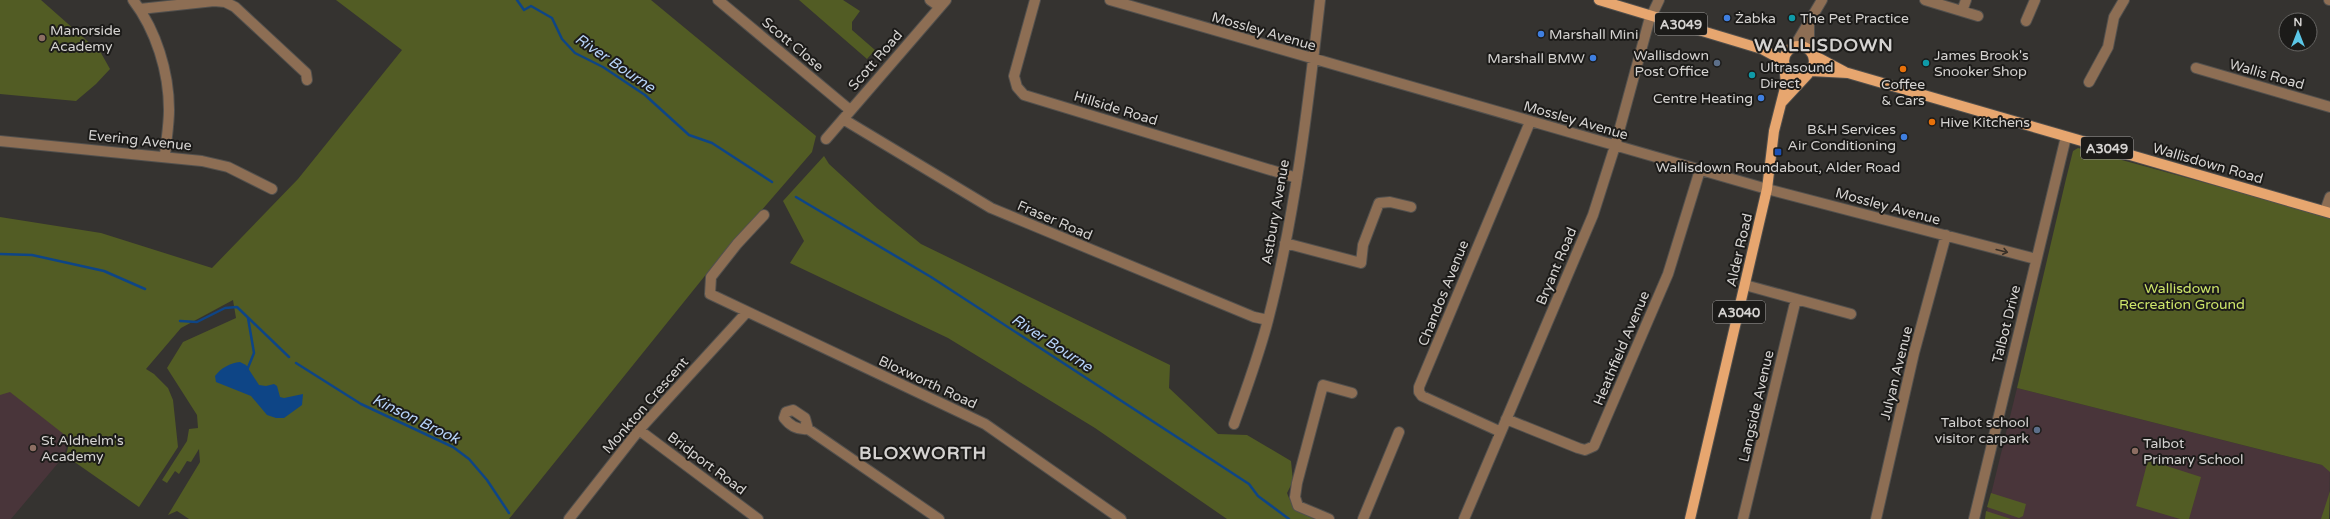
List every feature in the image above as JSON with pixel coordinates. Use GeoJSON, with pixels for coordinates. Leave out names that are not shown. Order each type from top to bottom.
{"type":"FeatureCollection","features":[{"type":"Feature","properties":{"kind":"main road","name":"A3049"},"geometry":{"type":"LineString","coordinates":[[1599,0],[1762,49],[1784,62]]}},
{"type":"Feature","properties":{"kind":"main road"},"geometry":{"type":"LineString","coordinates":[[1800,46],[1811,52],[1814,63],[1810,73],[1800,76],[1791,74],[1784,62],[1792,48],[1800,46]]}},
{"type":"Feature","properties":{"kind":"main road","name":"A3049"},"geometry":{"type":"LineString","coordinates":[[1762,49],[1792,48]]}},
{"type":"Feature","properties":{"kind":"main road","name":"Wallisdown Road"},"geometry":{"type":"LineString","coordinates":[[1811,52],[1848,73],[2327,212]]}},
{"type":"Feature","properties":{"kind":"main road","name":"Alder Road"},"geometry":{"type":"LineString","coordinates":[[1690,519],[1767,189],[1774,131],[1787,77],[1784,62]]}},
{"type":"Feature","properties":{"kind":"main road","name":"Wallisdown Road"},"geometry":{"type":"LineString","coordinates":[[1810,73],[1848,73]]}},
{"type":"Feature","properties":{"kind":"main road","name":"Alder Road"},"geometry":{"type":"LineString","coordinates":[[1781,103],[1810,73]]}},
{"type":"Feature","properties":{"kind":"street"},"geometry":{"type":"LineString","coordinates":[[133,0],[140,9],[156,41],[167,85],[169,110],[165,156]]}},
{"type":"Feature","properties":{"kind":"street","name":"Scott Close"},"geometry":{"type":"LineString","coordinates":[[718,0],[850,110]]}},
{"type":"Feature","properties":{"kind":"street"},"geometry":{"type":"LineString","coordinates":[[930,0],[943,3]]}},
{"type":"Feature","properties":{"kind":"street","name":"Hillside Road"},"geometry":{"type":"LineString","coordinates":[[1035,0],[1014,72],[1015,84],[1024,95],[1297,178]]}},
{"type":"Feature","properties":{"kind":"street","name":"Mossley Avenue"},"geometry":{"type":"LineString","coordinates":[[1110,0],[1313,60],[1767,189],[2036,259]]}},
{"type":"Feature","properties":{"kind":"street","name":"Astbury Avenue"},"geometry":{"type":"LineString","coordinates":[[1234,424],[1268,320],[1284,243],[1297,178],[1320,0]]}},
{"type":"Feature","properties":{"kind":"street","name":"Bryant Road"},"geometry":{"type":"LineString","coordinates":[[1464,519],[1593,215],[1615,146],[1651,15],[1659,0]]}},
{"type":"Feature","properties":{"kind":"street"},"geometry":{"type":"LineString","coordinates":[[1792,48],[1822,0]]}},
{"type":"Feature","properties":{"kind":"street"},"geometry":{"type":"LineString","coordinates":[[1925,0],[1978,16]]}},
{"type":"Feature","properties":{"kind":"street"},"geometry":{"type":"LineString","coordinates":[[1962,11],[1966,0]]}},
{"type":"Feature","properties":{"kind":"street"},"geometry":{"type":"LineString","coordinates":[[2026,21],[2035,0]]}},
{"type":"Feature","properties":{"kind":"street"},"geometry":{"type":"LineString","coordinates":[[2090,82],[2108,47],[2114,16],[2124,0]]}},
{"type":"Feature","properties":{"kind":"street"},"geometry":{"type":"LineString","coordinates":[[140,9],[214,1],[225,2],[251,21],[306,73],[307,80]]}},
{"type":"Feature","properties":{"kind":"street","name":"Scott Road"},"geometry":{"type":"LineString","coordinates":[[826,139],[943,3]]}},
{"type":"Feature","properties":{"kind":"street"},"geometry":{"type":"LineString","coordinates":[[1809,22],[1811,52]]}},
{"type":"Feature","properties":{"kind":"street","name":"Wallis Road"},"geometry":{"type":"LineString","coordinates":[[2196,68],[2330,107]]}},
{"type":"Feature","properties":{"kind":"street","name":"Fraser Road"},"geometry":{"type":"LineString","coordinates":[[843,119],[991,208],[1173,285],[1254,317],[1268,320]]}},
{"type":"Feature","properties":{"kind":"street","name":"Chandos Avenue"},"geometry":{"type":"LineString","coordinates":[[1501,432],[1422,396],[1419,392],[1419,387],[1530,122]]}},
{"type":"Feature","properties":{"kind":"street","name":"Talbot Drive"},"geometry":{"type":"LineString","coordinates":[[1974,519],[2066,136]]}},
{"type":"Feature","properties":{"kind":"street","name":"Evering Avenue"},"geometry":{"type":"LineString","coordinates":[[0,141],[165,156],[228,167],[272,189]]}},
{"type":"Feature","properties":{"kind":"street","name":"Heathfield Avenue"},"geometry":{"type":"LineString","coordinates":[[1506,419],[1578,448],[1585,450],[1594,446],[1668,274],[1700,170]]}},
{"type":"Feature","properties":{"kind":"street"},"geometry":{"type":"LineString","coordinates":[[2327,212],[2330,197]]}},
{"type":"Feature","properties":{"kind":"street"},"geometry":{"type":"LineString","coordinates":[[1284,243],[1361,263],[1363,245],[1379,203],[1383,202],[1411,208]]}},
{"type":"Feature","properties":{"kind":"street","name":"Bloxworth Road"},"geometry":{"type":"LineString","coordinates":[[764,215],[737,244],[711,277],[710,294],[746,313],[985,424],[1121,519]]}},
{"type":"Feature","properties":{"kind":"street","name":"Julyan Avenue"},"geometry":{"type":"LineString","coordinates":[[1876,519],[1914,354],[1946,235]]}},
{"type":"Feature","properties":{"kind":"street"},"geometry":{"type":"LineString","coordinates":[[1745,285],[1851,314]]}},
{"type":"Feature","properties":{"kind":"street","name":"Langside Avenue"},"geometry":{"type":"LineString","coordinates":[[1743,519],[1796,299]]}},
{"type":"Feature","properties":{"kind":"street","name":"Monkton Crescent"},"geometry":{"type":"LineString","coordinates":[[569,519],[639,430],[746,313]]}},
{"type":"Feature","properties":{"kind":"street"},"geometry":{"type":"LineString","coordinates":[[1329,519],[1298,506],[1295,497],[1297,483],[1323,386],[1352,393]]}},
{"type":"Feature","properties":{"kind":"street"},"geometry":{"type":"LineString","coordinates":[[808,429],[939,519]]}},
{"type":"Feature","properties":{"kind":"street","name":"Bridport Road"},"geometry":{"type":"LineString","coordinates":[[639,430],[758,519]]}},
{"type":"Feature","properties":{"kind":"street"},"geometry":{"type":"LineString","coordinates":[[1363,519],[1399,432]]}},
{"type":"Feature","properties":{"kind":"shaded area","name":"Talbot Primary School"},"geometry":{"type":"Polygon","coordinates":[[[2017,388],[2330,467],[2329,519],[1985,519],[2017,388]]]}},
{"type":"Feature","properties":{"kind":"shaded area","name":"St Aldhelm's Academy"},"geometry":{"type":"Polygon","coordinates":[[[0,389],[11,390],[69,437],[64,456],[11,519],[0,519],[0,389]]]}},
{"type":"Feature","properties":{"kind":"green space","name":"Manorside Academy"},"geometry":{"type":"Polygon","coordinates":[[[0,0],[41,0],[101,53],[110,69],[96,84],[76,101],[0,94],[0,0]]]}},
{"type":"Feature","properties":{"kind":"green space"},"geometry":{"type":"Polygon","coordinates":[[[336,0],[651,0],[816,136],[812,152],[708,272],[509,519],[189,519],[177,511],[168,515],[200,462],[199,449],[191,462],[187,461],[179,474],[175,471],[167,483],[162,480],[187,441],[189,429],[198,428],[197,415],[167,368],[183,342],[236,318],[233,300],[181,328],[146,369],[154,374],[168,388],[173,400],[178,447],[139,507],[66,456],[70,439],[10,392],[0,395],[0,217],[101,233],[212,268],[298,179],[402,50],[336,0]]]}},
{"type":"Feature","properties":{"kind":"green space"},"geometry":{"type":"Polygon","coordinates":[[[799,0],[843,0],[860,11],[852,22],[852,30],[875,50],[867,59],[799,0]]]}},
{"type":"Feature","properties":{"kind":"green space","name":"Wallisdown Recreation Ground"},"geometry":{"type":"Polygon","coordinates":[[[2078,148],[2330,217],[2330,472],[2322,465],[2017,388],[2073,151],[2078,148]]]}},
{"type":"Feature","properties":{"kind":"green space"},"geometry":{"type":"Polygon","coordinates":[[[824,156],[829,164],[877,208],[921,244],[1170,365],[1169,388],[1218,434],[1247,435],[1291,461],[1293,481],[1287,493],[1294,506],[1305,515],[1314,519],[1227,519],[1095,428],[948,338],[790,263],[804,241],[783,201],[824,156]]]}},
{"type":"Feature","properties":{"kind":"green space"},"geometry":{"type":"Polygon","coordinates":[[[2148,460],[2201,477],[2189,519],[2180,519],[2136,506],[2148,460]]]}},
{"type":"Feature","properties":{"kind":"green space"},"geometry":{"type":"Polygon","coordinates":[[[2330,491],[2329,519],[2321,519],[2330,491]]]}},
{"type":"Feature","properties":{"kind":"green space"},"geometry":{"type":"Polygon","coordinates":[[[1991,493],[2026,504],[2023,516],[2019,518],[1987,507],[1991,493]]]}},
{"type":"Feature","properties":{"kind":"green space"},"geometry":{"type":"Polygon","coordinates":[[[1986,511],[2011,519],[1985,519],[1986,511]]]}},
{"type":"Feature","properties":{"kind":"water"},"geometry":{"type":"Polygon","coordinates":[[[240,362],[246,365],[259,385],[266,386],[274,384],[277,386],[280,397],[284,398],[303,394],[302,405],[284,418],[276,418],[267,415],[251,396],[216,382],[215,376],[223,368],[240,362]]]}},
{"type":"Feature","properties":{"kind":"waterway","name":"River Bourne"},"geometry":{"type":"LineString","coordinates":[[517,0],[524,10],[531,6],[552,18],[562,39],[575,53],[603,67],[645,95],[689,135],[712,143],[772,182]]}},
{"type":"Feature","properties":{"kind":"waterway","name":"River Bourne"},"geometry":{"type":"LineString","coordinates":[[796,197],[931,277],[1249,484],[1258,496],[1289,519]]}},
{"type":"Feature","properties":{"kind":"waterway","name":"Kinson Brook"},"geometry":{"type":"LineString","coordinates":[[0,254],[32,255],[104,271],[145,289]]}},
{"type":"Feature","properties":{"kind":"waterway"},"geometry":{"type":"LineString","coordinates":[[180,321],[197,322],[225,308],[237,307],[289,357]]}},
{"type":"Feature","properties":{"kind":"waterway","name":"Kinson Brook"},"geometry":{"type":"LineString","coordinates":[[247,370],[254,353],[248,318]]}},
{"type":"Feature","properties":{"kind":"waterway","name":"Kinson Brook"},"geometry":{"type":"LineString","coordinates":[[296,363],[361,404],[453,447],[469,459],[487,480],[509,513]]}},
{"type":"Feature","properties":{"kind":"place","name":"Żabka"},"geometry":{"type":"Point","coordinates":[1727,18]}},
{"type":"Feature","properties":{"kind":"place","name":"The Pet Practice"},"geometry":{"type":"Point","coordinates":[1792,18]}},
{"type":"Feature","properties":{"kind":"place","name":"Marshall Mini"},"geometry":{"type":"Point","coordinates":[1541,34]}},
{"type":"Feature","properties":{"kind":"place","name":"Manorside Academy"},"geometry":{"type":"Point","coordinates":[42,38]}},
{"type":"Feature","properties":{"kind":"place","name":"Marshall BMW"},"geometry":{"type":"Point","coordinates":[1593,58]}},
{"type":"Feature","properties":{"kind":"place","name":"Wallisdown Post Office"},"geometry":{"type":"Point","coordinates":[1717,63]}},
{"type":"Feature","properties":{"kind":"place","name":"James Brook's Snooker Shop"},"geometry":{"type":"Point","coordinates":[1926,63]}},
{"type":"Feature","properties":{"kind":"place","name":"Coffee & Cars"},"geometry":{"type":"Point","coordinates":[1903,69]}},
{"type":"Feature","properties":{"kind":"place","name":"Ultrasound Direct"},"geometry":{"type":"Point","coordinates":[1752,75]}},
{"type":"Feature","properties":{"kind":"place","name":"Centre Heating"},"geometry":{"type":"Point","coordinates":[1761,98]}},
{"type":"Feature","properties":{"kind":"place","name":"Hive Kitchens"},"geometry":{"type":"Point","coordinates":[1932,122]}},
{"type":"Feature","properties":{"kind":"place","name":"B&H Services Air Conditioning"},"geometry":{"type":"Point","coordinates":[1904,137]}},
{"type":"Feature","properties":{"kind":"place","name":"Wallisdown Roundabout, Alder Road"},"geometry":{"type":"Point","coordinates":[1778,152]}},
{"type":"Feature","properties":{"kind":"place","name":"Talbot school visitor carpark"},"geometry":{"type":"Point","coordinates":[2037,430]}},
{"type":"Feature","properties":{"kind":"place","name":"St Aldhelm's Academy"},"geometry":{"type":"Point","coordinates":[33,448]}},
{"type":"Feature","properties":{"kind":"place","name":"Talbot Primary School"},"geometry":{"type":"Point","coordinates":[2135,451]}},
{"type":"Feature","properties":{"kind":"district","name":"WALLISDOWN"},"geometry":{"type":"Point","coordinates":[1824,45]}},
{"type":"Feature","properties":{"kind":"district","name":"BLOXWORTH"},"geometry":{"type":"Point","coordinates":[923,453]}}]}
